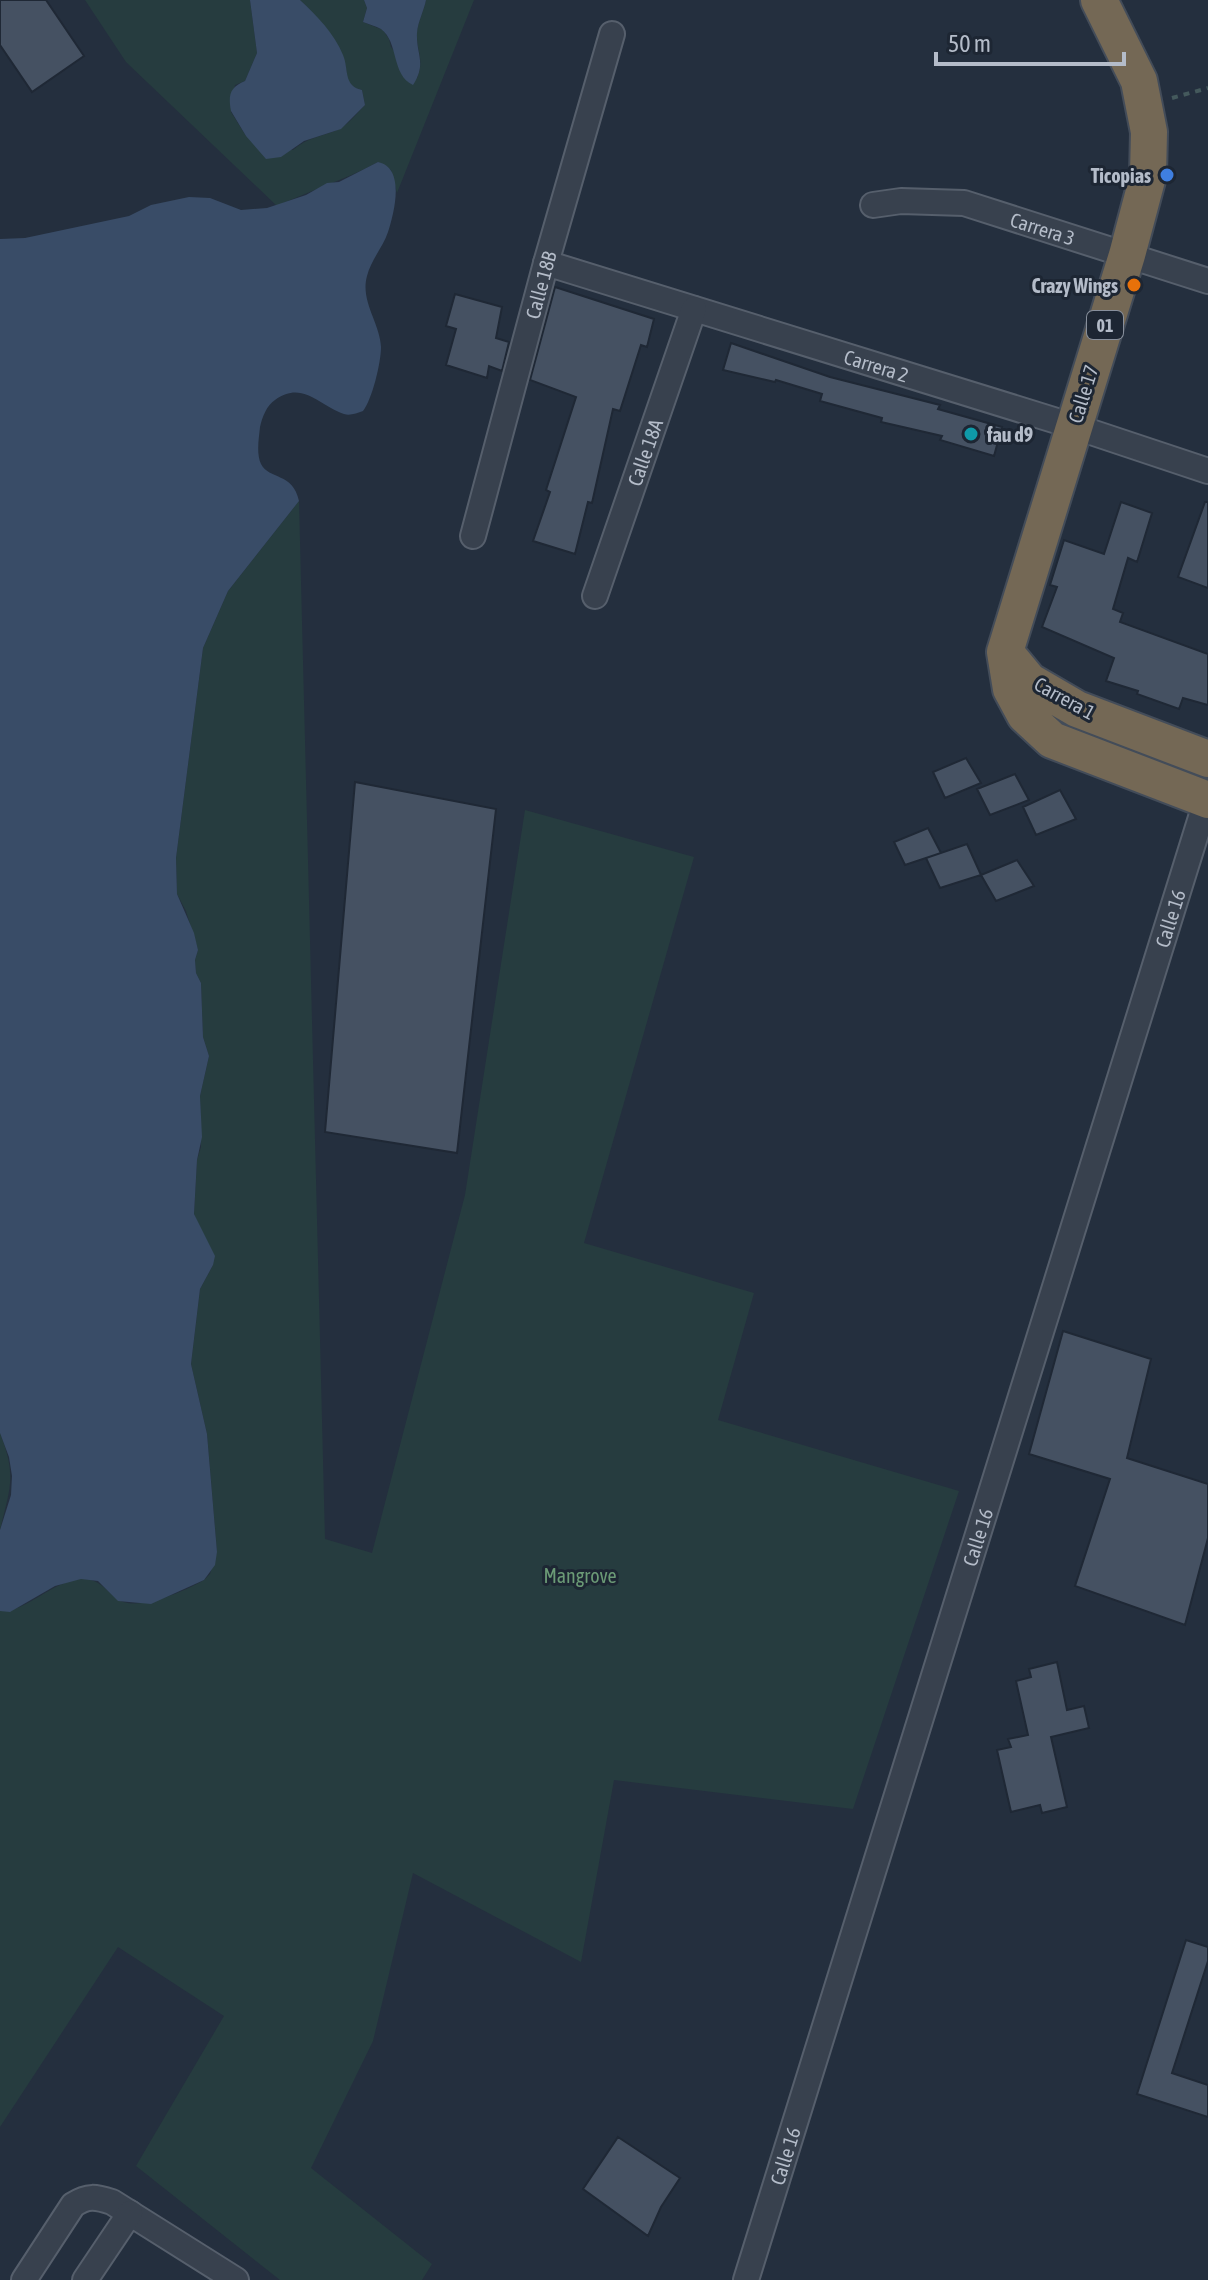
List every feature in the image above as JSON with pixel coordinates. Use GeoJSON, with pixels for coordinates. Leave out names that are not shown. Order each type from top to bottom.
{"type":"FeatureCollection","features":[{"type":"Feature","properties":{"kind":"highway","name":"Calle 17"},"geometry":{"type":"LineString","coordinates":[[1005,652],[1127,255],[1148,176],[1149,132],[1139,81],[1099,0]]}},
{"type":"Feature","properties":{"kind":"highway","name":"Carrera 1"},"geometry":{"type":"LineString","coordinates":[[1005,652],[1029,681],[1077,709],[1208,759]]}},
{"type":"Feature","properties":{"kind":"highway","name":"Carrera 1"},"geometry":{"type":"LineString","coordinates":[[1005,652],[1011,689],[1025,715],[1052,740],[1208,798]]}},
{"type":"Feature","properties":{"kind":"street","name":"Calle 18B"},"geometry":{"type":"LineString","coordinates":[[473,536],[546,263],[612,34]]}},
{"type":"Feature","properties":{"kind":"street","name":"Carrera 3"},"geometry":{"type":"LineString","coordinates":[[873,205],[901,201],[964,203],[1208,281]]}},
{"type":"Feature","properties":{"kind":"street","name":"Carrera 2"},"geometry":{"type":"LineString","coordinates":[[546,263],[1073,426],[1208,471]]}},
{"type":"Feature","properties":{"kind":"street","name":"Calle 18A"},"geometry":{"type":"LineString","coordinates":[[595,596],[694,309]]}},
{"type":"Feature","properties":{"kind":"street","name":"Calle 16"},"geometry":{"type":"LineString","coordinates":[[746,2280],[1208,798]]}},
{"type":"Feature","properties":{"kind":"street"},"geometry":{"type":"LineString","coordinates":[[24,2280],[73,2205],[83,2198],[94,2196],[112,2202],[236,2280]]}},
{"type":"Feature","properties":{"kind":"street"},"geometry":{"type":"LineString","coordinates":[[85,2280],[130,2213]]}},
{"type":"Feature","properties":{"kind":"path"},"geometry":{"type":"LineString","coordinates":[[1145,105],[1208,88]]}},
{"type":"Feature","properties":{"kind":"green space"},"geometry":{"type":"Polygon","coordinates":[[[85,0],[250,0],[257,53],[245,81],[235,85],[231,112],[246,136],[293,150],[308,140],[340,129],[365,105],[362,90],[347,81],[338,46],[300,0],[364,0],[367,8],[363,22],[383,30],[391,47],[417,78],[420,60],[417,32],[426,0],[474,0],[397,193],[391,170],[378,162],[277,206],[126,62],[85,0]]]}},
{"type":"Feature","properties":{"kind":"green space","name":"Mangrove"},"geometry":{"type":"Polygon","coordinates":[[[299,501],[325,1539],[372,1553],[465,1195],[525,810],[694,857],[584,1243],[754,1293],[718,1420],[959,1491],[853,1809],[614,1780],[581,1962],[413,1873],[373,2041],[311,2168],[432,2264],[422,2280],[280,2280],[136,2166],[224,2016],[118,1947],[0,2127],[0,1611],[19,1607],[69,1581],[80,1579],[96,1582],[124,1602],[160,1599],[204,1580],[210,1574],[217,1552],[207,1434],[191,1364],[200,1289],[213,1265],[194,1214],[197,1160],[201,1147],[200,1096],[209,1056],[203,1037],[201,983],[196,973],[198,950],[186,911],[177,894],[176,858],[203,648],[228,591],[299,501]]]}},
{"type":"Feature","properties":{"kind":"green space"},"geometry":{"type":"Polygon","coordinates":[[[0,1433],[9,1461],[10,1482],[0,1530],[0,1433]]]}},
{"type":"Feature","properties":{"kind":"water"},"geometry":{"type":"Polygon","coordinates":[[[250,0],[300,0],[335,39],[343,55],[349,81],[362,90],[365,105],[341,129],[304,141],[281,157],[266,159],[246,136],[231,111],[231,92],[245,81],[257,53],[250,0]]]}},
{"type":"Feature","properties":{"kind":"water"},"geometry":{"type":"Polygon","coordinates":[[[364,0],[426,0],[417,33],[420,59],[413,85],[401,74],[387,35],[363,22],[367,8],[364,0]]]}},
{"type":"Feature","properties":{"kind":"water"},"geometry":{"type":"Polygon","coordinates":[[[378,162],[387,166],[392,173],[396,192],[388,232],[369,270],[366,285],[381,347],[370,399],[363,411],[349,415],[311,396],[294,393],[275,400],[264,415],[258,446],[261,464],[292,485],[299,501],[228,591],[203,648],[176,858],[177,894],[198,950],[196,973],[201,983],[203,1037],[209,1056],[200,1096],[202,1137],[197,1160],[194,1214],[215,1256],[200,1289],[191,1364],[207,1434],[217,1552],[215,1565],[204,1580],[151,1604],[118,1601],[98,1581],[81,1579],[55,1586],[10,1612],[0,1611],[0,1530],[11,1495],[12,1476],[0,1433],[0,239],[25,238],[129,216],[151,205],[189,197],[210,198],[241,210],[267,208],[306,195],[327,183],[339,182],[378,162]]]}},
{"type":"Feature","properties":{"kind":"building"},"geometry":{"type":"Polygon","coordinates":[[[0,0],[46,0],[84,56],[32,92],[0,45],[0,0]]]}},
{"type":"Feature","properties":{"kind":"building"},"geometry":{"type":"Polygon","coordinates":[[[555,287],[654,319],[647,347],[641,345],[620,411],[613,409],[592,503],[588,502],[575,554],[533,541],[576,397],[530,380],[555,287]]]}},
{"type":"Feature","properties":{"kind":"building"},"geometry":{"type":"Polygon","coordinates":[[[455,294],[502,307],[496,338],[509,342],[502,371],[489,366],[487,378],[446,365],[456,329],[446,326],[455,294]]]}},
{"type":"Feature","properties":{"kind":"building"},"geometry":{"type":"Polygon","coordinates":[[[731,343],[830,377],[940,405],[938,409],[1002,427],[994,456],[940,440],[942,436],[881,422],[882,418],[820,401],[822,394],[776,380],[723,370],[731,343]]]}},
{"type":"Feature","properties":{"kind":"building"},"geometry":{"type":"Polygon","coordinates":[[[1121,502],[1152,513],[1137,562],[1128,558],[1113,609],[1123,613],[1120,622],[1208,654],[1208,705],[1183,698],[1179,709],[1106,681],[1114,658],[1042,627],[1057,587],[1050,585],[1064,540],[1104,554],[1121,502]]]}},
{"type":"Feature","properties":{"kind":"building"},"geometry":{"type":"Polygon","coordinates":[[[1205,502],[1208,502],[1208,588],[1178,577],[1205,502]]]}},
{"type":"Feature","properties":{"kind":"building"},"geometry":{"type":"Polygon","coordinates":[[[966,758],[981,783],[945,798],[933,772],[966,758]]]}},
{"type":"Feature","properties":{"kind":"building"},"geometry":{"type":"Polygon","coordinates":[[[1015,774],[1029,800],[990,815],[977,789],[1015,774]]]}},
{"type":"Feature","properties":{"kind":"building"},"geometry":{"type":"Polygon","coordinates":[[[355,782],[496,809],[457,1153],[325,1132],[355,782]]]}},
{"type":"Feature","properties":{"kind":"building"},"geometry":{"type":"Polygon","coordinates":[[[1060,790],[1076,819],[1036,835],[1023,807],[1060,790]]]}},
{"type":"Feature","properties":{"kind":"building"},"geometry":{"type":"Polygon","coordinates":[[[928,828],[941,853],[905,865],[894,842],[928,828]]]}},
{"type":"Feature","properties":{"kind":"building"},"geometry":{"type":"Polygon","coordinates":[[[967,844],[981,875],[940,888],[926,858],[967,844]]]}},
{"type":"Feature","properties":{"kind":"building"},"geometry":{"type":"Polygon","coordinates":[[[1017,860],[1034,886],[996,901],[981,875],[1017,860]]]}},
{"type":"Feature","properties":{"kind":"building"},"geometry":{"type":"Polygon","coordinates":[[[1063,1331],[1151,1359],[1127,1458],[1208,1484],[1208,1538],[1185,1625],[1075,1586],[1110,1479],[1029,1454],[1063,1331]]]}},
{"type":"Feature","properties":{"kind":"building"},"geometry":{"type":"Polygon","coordinates":[[[1057,1662],[1067,1710],[1084,1706],[1089,1728],[1051,1737],[1067,1807],[1042,1813],[1040,1805],[1011,1812],[997,1750],[1011,1747],[1008,1739],[1028,1735],[1016,1681],[1031,1677],[1029,1669],[1057,1662]]]}},
{"type":"Feature","properties":{"kind":"building"},"geometry":{"type":"Polygon","coordinates":[[[1186,1940],[1208,1947],[1208,1961],[1172,2073],[1208,2085],[1208,2117],[1137,2094],[1186,1940]]]}},
{"type":"Feature","properties":{"kind":"building"},"geometry":{"type":"Polygon","coordinates":[[[618,2137],[680,2178],[661,2207],[648,2236],[583,2189],[618,2137]]]}},
{"type":"Feature","properties":{"kind":"place","name":"Ticopias"},"geometry":{"type":"Point","coordinates":[1167,175]}},
{"type":"Feature","properties":{"kind":"place","name":"Crazy Wings"},"geometry":{"type":"Point","coordinates":[1134,285]}},
{"type":"Feature","properties":{"kind":"place","name":"fau d9"},"geometry":{"type":"Point","coordinates":[971,434]}}]}
